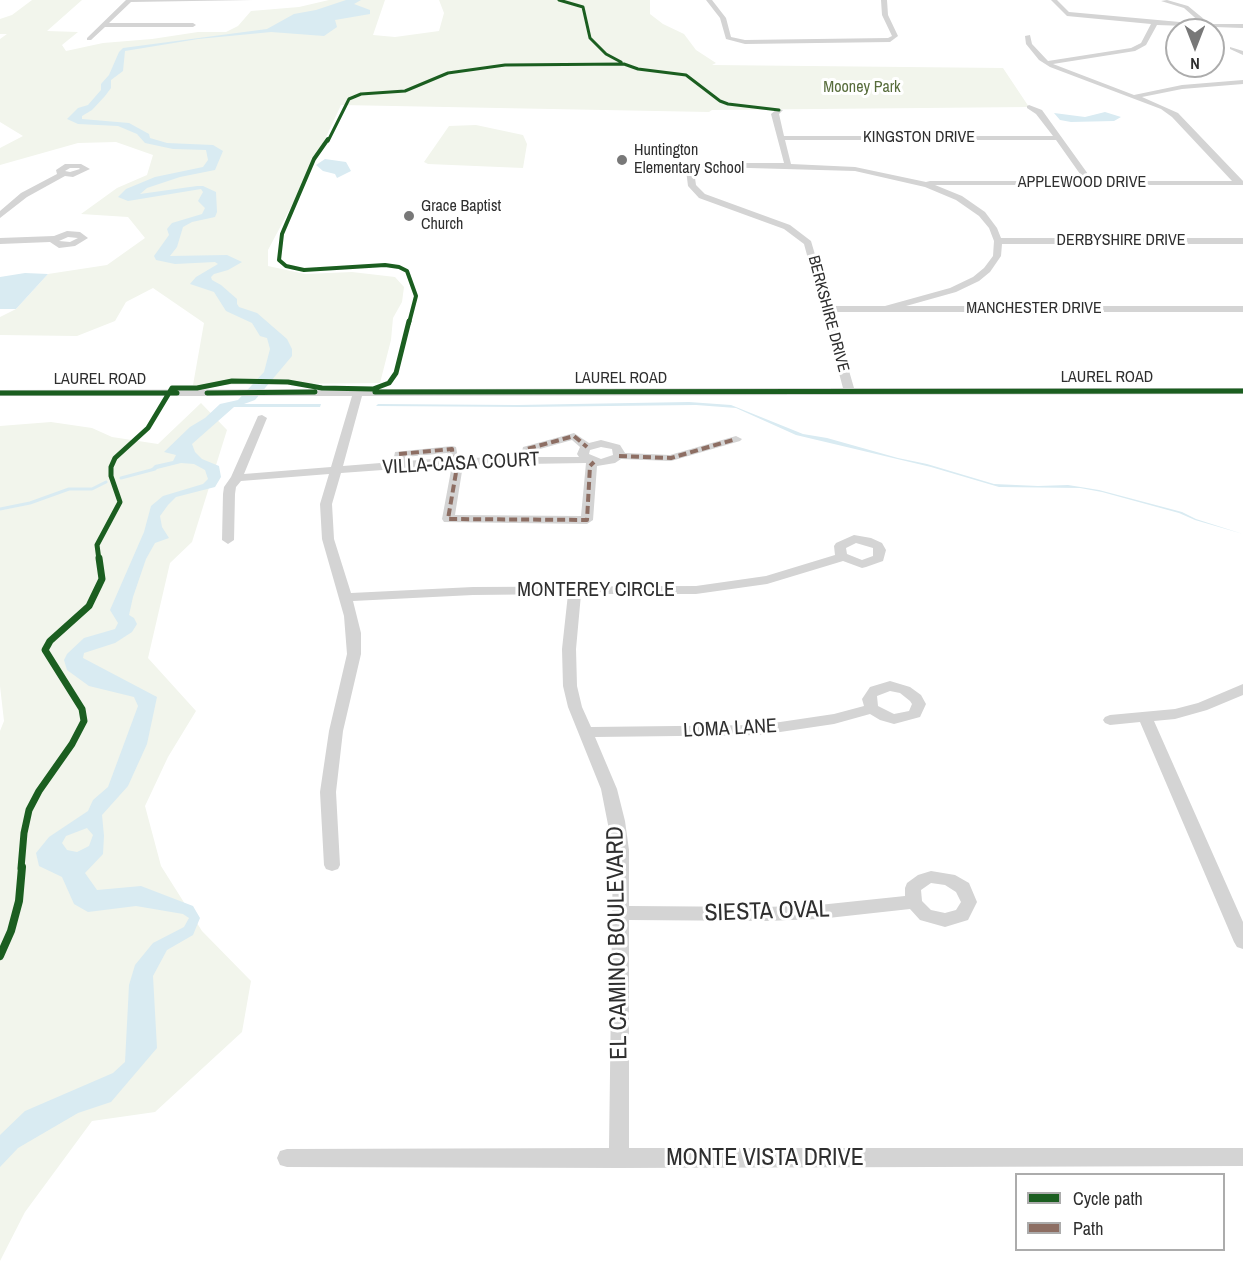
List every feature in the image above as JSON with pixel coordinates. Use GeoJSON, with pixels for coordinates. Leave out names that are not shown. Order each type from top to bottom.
{"type":"FeatureCollection","features":[{"type":"Feature","properties":{"kind":"street"},"geometry":{"type":"LineString","coordinates":[[89,39],[129,0],[250,0]]}},
{"type":"Feature","properties":{"kind":"street"},"geometry":{"type":"LineString","coordinates":[[709,0],[723,18],[727,36],[745,42],[893,39],[895,36],[885,15],[884,0]]}},
{"type":"Feature","properties":{"kind":"street"},"geometry":{"type":"LineString","coordinates":[[1054,0],[1067,14],[1165,24]]}},
{"type":"Feature","properties":{"kind":"street"},"geometry":{"type":"LineString","coordinates":[[1164,1],[1184,6],[1199,18]]}},
{"type":"Feature","properties":{"kind":"street"},"geometry":{"type":"LineString","coordinates":[[1047,63],[1133,50],[1144,44],[1155,23]]}},
{"type":"Feature","properties":{"kind":"street"},"geometry":{"type":"LineString","coordinates":[[104,25],[192,25]]}},
{"type":"Feature","properties":{"kind":"street"},"geometry":{"type":"LineString","coordinates":[[1225,26],[1243,26]]}},
{"type":"Feature","properties":{"kind":"street"},"geometry":{"type":"LineString","coordinates":[[1028,36],[1029,44],[1047,63],[1070,75],[1134,97],[1175,115],[1241,183]]}},
{"type":"Feature","properties":{"kind":"street"},"geometry":{"type":"LineString","coordinates":[[1232,48],[1243,52]]}},
{"type":"Feature","properties":{"kind":"street"},"geometry":{"type":"LineString","coordinates":[[1134,97],[1189,86],[1243,82]]}},
{"type":"Feature","properties":{"kind":"street"},"geometry":{"type":"LineString","coordinates":[[1029,107],[1039,112],[1091,183]]}},
{"type":"Feature","properties":{"kind":"street"},"geometry":{"type":"LineString","coordinates":[[779,110],[775,114],[788,165],[855,169],[921,183],[958,198],[978,210],[993,228],[998,241],[998,251],[993,263],[976,279],[940,295],[885,309]]}},
{"type":"Feature","properties":{"kind":"street","name":"KINGSTON DRIVE"},"geometry":{"type":"LineString","coordinates":[[781,138],[1058,138]]}},
{"type":"Feature","properties":{"kind":"street","name":"BERKSHIRE DRIVE"},"geometry":{"type":"LineString","coordinates":[[788,165],[705,166],[692,169],[689,172],[690,181],[694,189],[702,196],[787,227],[805,240],[811,250],[849,392]]}},
{"type":"Feature","properties":{"kind":"street"},"geometry":{"type":"LineString","coordinates":[[0,215],[24,195],[63,174]]}},
{"type":"Feature","properties":{"kind":"street","name":"APPLEWOOD DRIVE"},"geometry":{"type":"LineString","coordinates":[[921,183],[1241,183]]}},
{"type":"Feature","properties":{"kind":"street"},"geometry":{"type":"LineString","coordinates":[[0,241],[55,239]]}},
{"type":"Feature","properties":{"kind":"street","name":"DERBYSHIRE DRIVE"},"geometry":{"type":"LineString","coordinates":[[998,241],[1243,241]]}},
{"type":"Feature","properties":{"kind":"street","name":"MANCHESTER DRIVE"},"geometry":{"type":"LineString","coordinates":[[826,309],[1243,309]]}},
{"type":"Feature","properties":{"kind":"street","name":"LAUREL ROAD"},"geometry":{"type":"LineString","coordinates":[[0,393],[1243,391]]}},
{"type":"Feature","properties":{"kind":"street"},"geometry":{"type":"LineString","coordinates":[[332,865],[328,820],[331,757],[354,654],[354,633],[325,521],[326,504],[334,470],[358,392]]}},
{"type":"Feature","properties":{"kind":"street"},"geometry":{"type":"LineString","coordinates":[[228,540],[230,487],[237,478],[262,418]]}},
{"type":"Feature","properties":{"kind":"street"},"geometry":{"type":"LineString","coordinates":[[527,460],[527,449],[574,436],[587,447]]}},
{"type":"Feature","properties":{"kind":"street"},"geometry":{"type":"LineString","coordinates":[[456,461],[448,519],[587,520],[591,461],[583,454],[587,447],[600,443],[612,445],[619,450],[619,456],[671,458],[736,439]]}},
{"type":"Feature","properties":{"kind":"street","name":"VILLA-CASA COURT"},"geometry":{"type":"LineString","coordinates":[[237,478],[456,461],[611,461],[619,456]]}},
{"type":"Feature","properties":{"kind":"street","name":"MONTEREY CIRCLE"},"geometry":{"type":"LineString","coordinates":[[346,597],[412,593],[665,592],[732,586],[795,573],[843,557]]}},
{"type":"Feature","properties":{"kind":"street","name":"EL CAMINO BOULEVARD"},"geometry":{"type":"LineString","coordinates":[[575,592],[568,666],[575,707],[609,789],[621,850],[619,1159]]}},
{"type":"Feature","properties":{"kind":"street"},"geometry":{"type":"LineString","coordinates":[[1110,720],[1146,718],[1202,707],[1243,689]]}},
{"type":"Feature","properties":{"kind":"street","name":"LOMA LANE"},"geometry":{"type":"LineString","coordinates":[[586,732],[760,730],[834,719],[872,709]]}},
{"type":"Feature","properties":{"kind":"street"},"geometry":{"type":"LineString","coordinates":[[1146,718],[1243,942]]}},
{"type":"Feature","properties":{"kind":"street","name":"SIESTA OVAL"},"geometry":{"type":"LineString","coordinates":[[620,913],[766,914],[819,912],[914,902]]}},
{"type":"Feature","properties":{"kind":"street","name":"MONTE VISTA DRIVE"},"geometry":{"type":"LineString","coordinates":[[286,1158],[1243,1157]]}},
{"type":"Feature","properties":{"kind":"green space","name":"Mooney Park"},"geometry":{"type":"Polygon","coordinates":[[[32,0],[82,0],[47,31],[78,32],[62,45],[66,51],[103,43],[198,32],[226,32],[238,26],[251,11],[299,7],[329,0],[385,0],[373,35],[395,37],[439,31],[444,13],[439,0],[650,0],[650,14],[663,24],[684,34],[696,50],[716,63],[712,65],[1003,68],[1029,107],[712,110],[709,112],[341,105],[310,171],[268,250],[268,266],[305,274],[352,272],[395,277],[404,287],[402,302],[393,318],[391,340],[380,383],[193,385],[204,323],[153,288],[126,302],[115,321],[77,336],[0,335],[0,317],[16,309],[48,274],[107,265],[145,238],[128,217],[81,214],[117,188],[147,175],[153,155],[116,142],[78,143],[0,165],[0,148],[23,136],[0,122],[0,39],[7,34],[0,34],[0,19],[12,15],[32,0]]]}},
{"type":"Feature","properties":{"kind":"green space"},"geometry":{"type":"Polygon","coordinates":[[[476,125],[523,135],[527,144],[523,168],[424,162],[449,126],[476,125]]]}},
{"type":"Feature","properties":{"kind":"green space"},"geometry":{"type":"Polygon","coordinates":[[[201,403],[227,430],[192,542],[170,563],[148,658],[196,711],[168,757],[145,806],[161,866],[202,931],[251,981],[242,1032],[155,1112],[92,1121],[25,1212],[0,1261],[0,731],[4,721],[0,686],[0,426],[51,422],[92,428],[112,437],[158,444],[201,403]]]}},
{"type":"Feature","properties":{"kind":"shaded area"},"geometry":{"type":"Polygon","coordinates":[[[346,0],[361,0],[354,4],[370,10],[370,14],[335,20],[337,27],[324,36],[271,32],[198,39],[125,51],[123,71],[111,80],[111,88],[105,96],[92,110],[82,116],[82,119],[129,123],[149,134],[150,138],[167,143],[213,145],[223,151],[215,170],[180,177],[147,188],[140,194],[197,186],[203,186],[216,192],[215,217],[192,222],[183,227],[177,247],[170,256],[227,255],[242,262],[228,270],[214,274],[211,277],[212,280],[237,299],[239,307],[257,313],[287,339],[292,349],[292,356],[255,400],[244,404],[321,404],[320,407],[234,407],[192,444],[195,452],[202,459],[219,466],[221,477],[215,487],[176,497],[160,516],[162,527],[169,538],[155,543],[146,559],[129,615],[137,624],[132,632],[115,643],[84,653],[83,658],[157,697],[147,744],[128,786],[102,815],[103,854],[85,873],[97,890],[141,886],[193,906],[200,918],[193,935],[167,950],[153,976],[157,1048],[111,1102],[78,1113],[18,1148],[0,1167],[0,1135],[25,1111],[113,1073],[125,1062],[129,985],[135,965],[153,943],[184,927],[189,918],[183,914],[136,906],[88,912],[74,904],[62,877],[39,866],[36,853],[49,837],[88,811],[93,800],[108,787],[138,706],[134,697],[89,686],[67,670],[64,660],[67,654],[84,638],[115,629],[118,623],[110,610],[144,532],[151,506],[163,496],[203,484],[208,479],[205,470],[194,464],[181,463],[149,471],[155,465],[173,461],[176,455],[164,452],[190,427],[205,418],[220,404],[238,400],[264,372],[270,349],[267,338],[260,336],[252,323],[226,311],[214,292],[190,284],[196,277],[218,264],[215,262],[175,264],[156,260],[154,256],[169,235],[167,229],[172,223],[202,214],[205,208],[198,201],[203,192],[201,189],[128,201],[118,197],[126,189],[155,177],[203,167],[208,160],[206,150],[173,149],[145,143],[137,134],[118,126],[78,124],[67,119],[78,108],[88,105],[101,90],[101,84],[109,75],[123,48],[267,29],[294,14],[316,10],[346,0]],[[87,828],[66,836],[62,843],[67,850],[77,852],[89,846],[93,835],[87,828]]]}},
{"type":"Feature","properties":{"kind":"shaded area"},"geometry":{"type":"Polygon","coordinates":[[[1105,112],[1121,117],[1114,121],[1071,122],[1060,120],[1054,113],[1085,117],[1105,112]]]}},
{"type":"Feature","properties":{"kind":"shaded area"},"geometry":{"type":"Polygon","coordinates":[[[325,159],[346,162],[351,171],[337,178],[335,174],[323,171],[316,165],[325,159]]]}},
{"type":"Feature","properties":{"kind":"shaded area"},"geometry":{"type":"Polygon","coordinates":[[[25,273],[48,274],[16,309],[0,309],[0,277],[25,273]]]}},
{"type":"Feature","properties":{"kind":"shaded area"},"geometry":{"type":"Polygon","coordinates":[[[689,402],[731,405],[803,434],[927,464],[994,484],[1068,485],[1099,490],[1182,512],[1196,519],[1243,534],[1195,520],[1179,513],[1102,492],[1080,488],[999,487],[931,467],[796,435],[736,408],[696,405],[376,406],[378,404],[517,405],[689,402]]]}},
{"type":"Feature","properties":{"kind":"waterway"},"geometry":{"type":"LineString","coordinates":[[121,478],[155,469]]}},
{"type":"Feature","properties":{"kind":"waterway"},"geometry":{"type":"LineString","coordinates":[[0,509],[30,503],[69,489],[92,489],[106,482]]}},
{"type":"Feature","properties":{"kind":"marked path"},"geometry":{"type":"LineString","coordinates":[[527,460],[527,449],[574,436],[587,447]]}},
{"type":"Feature","properties":{"kind":"marked path"},"geometry":{"type":"LineString","coordinates":[[619,456],[671,458],[736,439]]}},
{"type":"Feature","properties":{"kind":"marked path"},"geometry":{"type":"LineString","coordinates":[[399,466],[399,454],[452,449],[453,461]]}},
{"type":"Feature","properties":{"kind":"marked path"},"geometry":{"type":"LineString","coordinates":[[458,461],[448,519],[587,520],[590,466],[594,462]]}},
{"type":"Feature","properties":{"kind":"cycle path"},"geometry":{"type":"LineString","coordinates":[[559,0],[583,7],[590,38],[606,54],[621,62]]}},
{"type":"Feature","properties":{"kind":"cycle path"},"geometry":{"type":"LineString","coordinates":[[0,956],[11,931],[19,901],[24,833],[29,810],[39,791],[72,744],[84,721],[82,709],[45,650],[50,641],[89,606],[99,589],[102,579],[97,545],[120,502],[111,476],[111,467],[115,458],[148,428],[172,388],[197,388],[232,381],[288,382],[322,388],[373,389],[389,383],[396,373],[416,296],[407,271],[385,265],[304,270],[286,266],[279,260],[282,234],[314,159],[324,148],[349,99],[361,94],[405,91],[448,73],[505,65],[624,64],[638,69],[686,75],[720,101],[728,104],[779,110]]}},
{"type":"Feature","properties":{"kind":"cycle path"},"geometry":{"type":"LineString","coordinates":[[375,392],[1243,391]]}},
{"type":"Feature","properties":{"kind":"cycle path"},"geometry":{"type":"LineString","coordinates":[[207,393],[315,392]]}},
{"type":"Feature","properties":{"kind":"cycle path"},"geometry":{"type":"LineString","coordinates":[[0,393],[177,393]]}},
{"type":"Feature","properties":{"kind":"place","name":"Huntington Elementary School"},"geometry":{"type":"Point","coordinates":[622,160]}},
{"type":"Feature","properties":{"kind":"place","name":"Grace Baptist Church"},"geometry":{"type":"Point","coordinates":[409,216]}}]}
